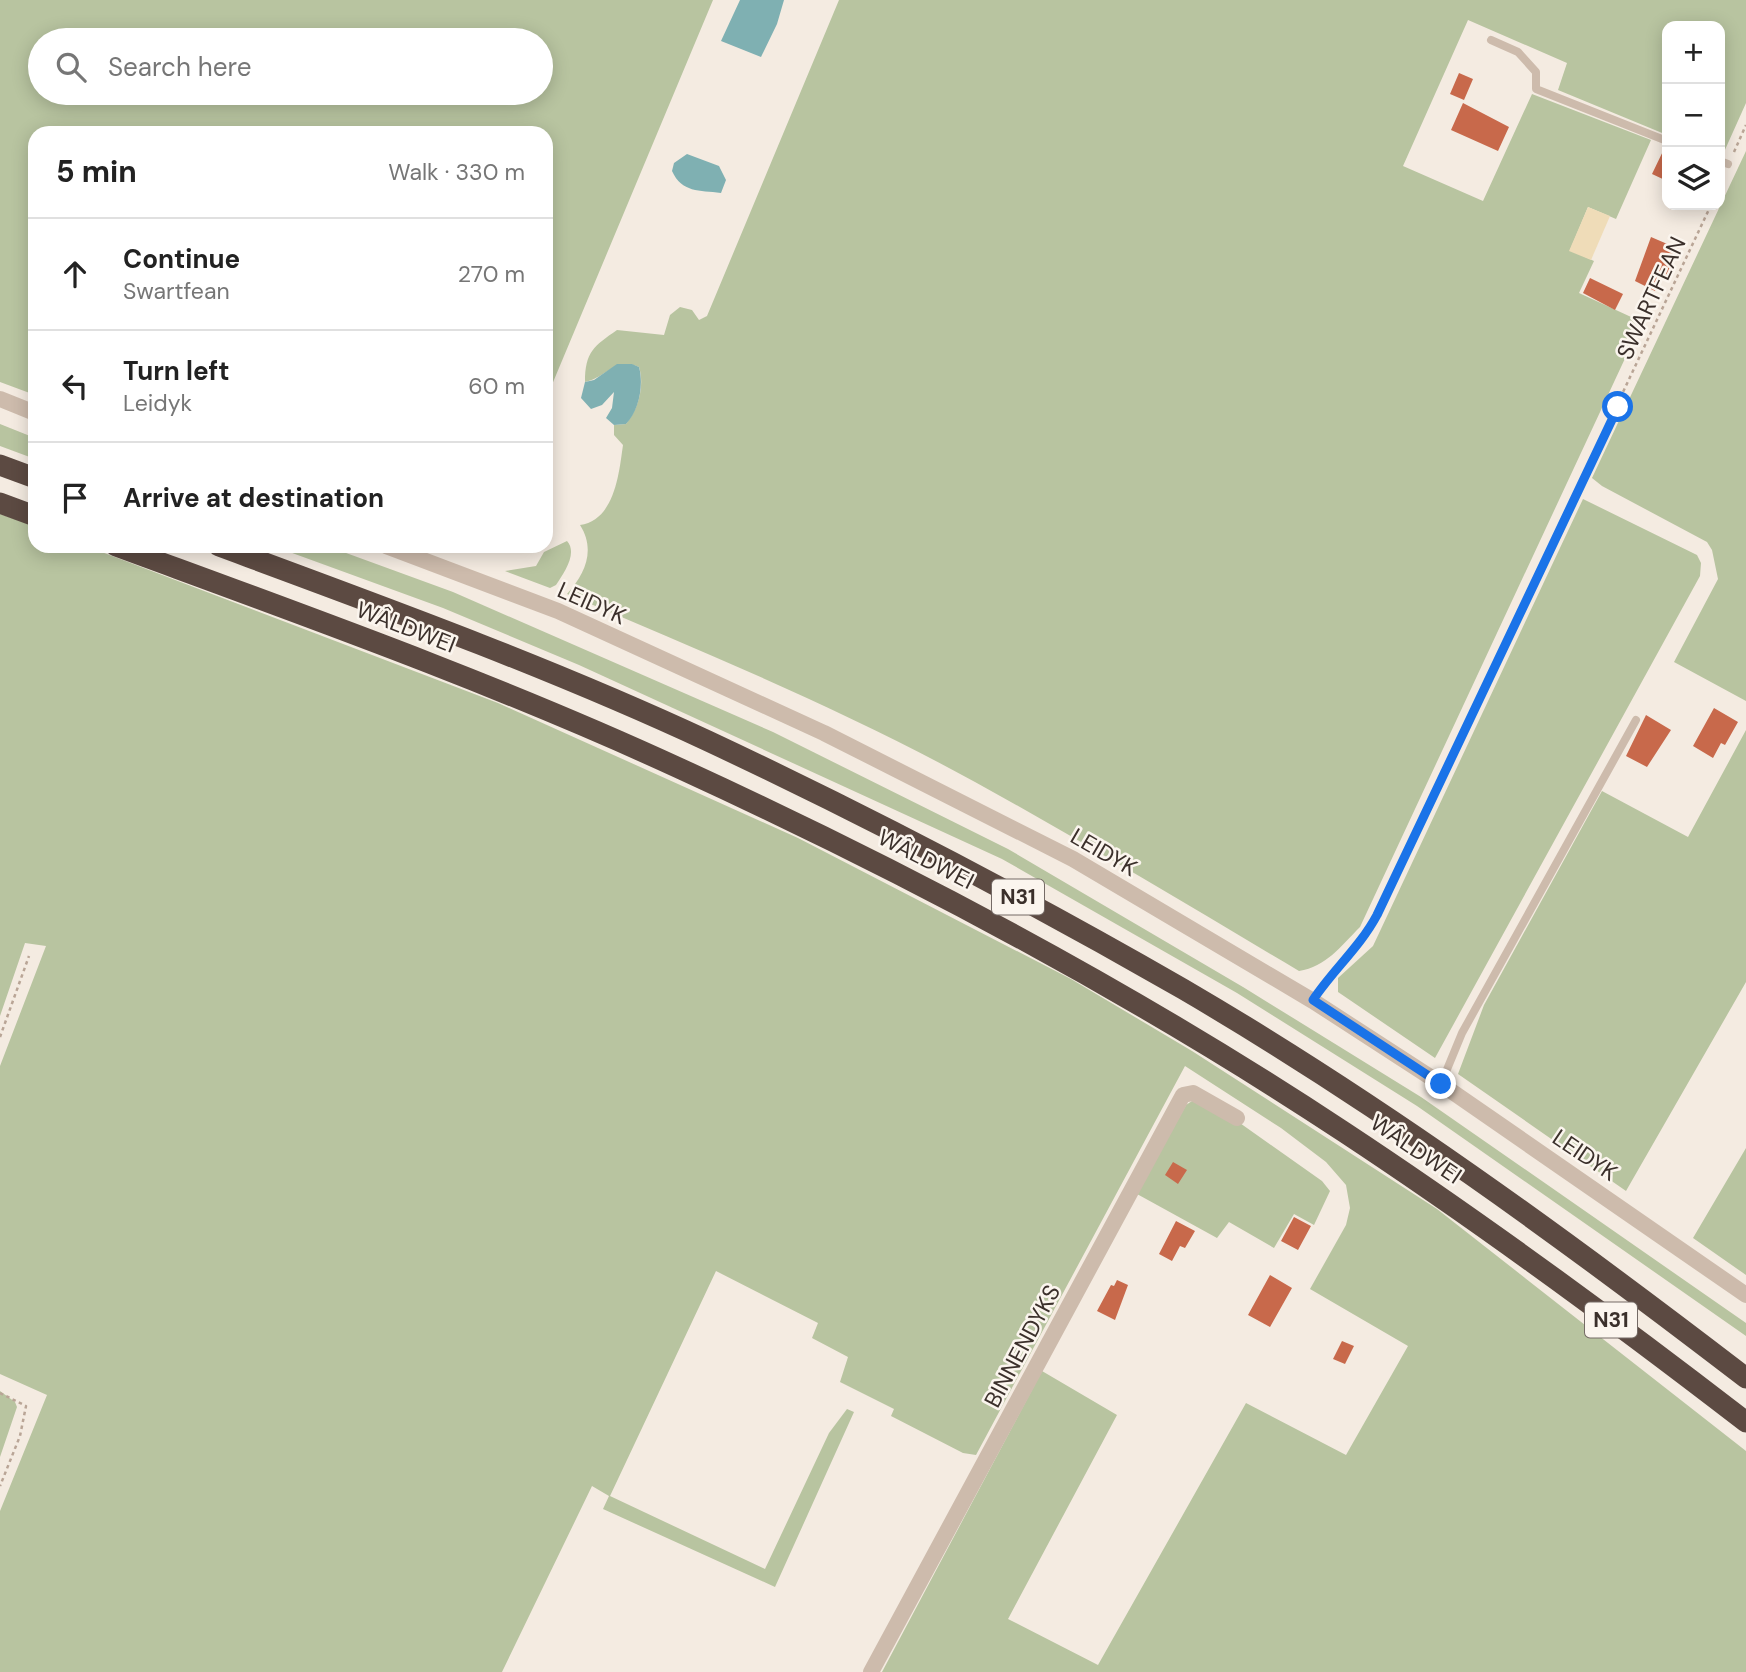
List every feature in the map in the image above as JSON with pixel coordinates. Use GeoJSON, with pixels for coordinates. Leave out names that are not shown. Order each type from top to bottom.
{"type":"FeatureCollection","features":[{"type":"Feature","properties":{"kind":"highway"},"geometry":{"type":"LineString","coordinates":[[0,465],[28,475]]}},
{"type":"Feature","properties":{"kind":"highway"},"geometry":{"type":"LineString","coordinates":[[0,503],[28,513]]}},
{"type":"Feature","properties":{"kind":"highway","name":"WÂLDWEI"},"geometry":{"type":"LineString","coordinates":[[135,553],[347,632],[678,767],[962,906],[1163,1020],[1342,1131],[1475,1220],[1746,1422]]}},
{"type":"Feature","properties":{"kind":"highway","name":"WÂLDWEI"},"geometry":{"type":"LineString","coordinates":[[238,553],[401,613],[679,728],[854,811],[993,884],[1186,991],[1360,1101],[1508,1201],[1746,1378]]}},
{"type":"Feature","properties":{"kind":"street"},"geometry":{"type":"LineString","coordinates":[[0,399],[28,410]]}},
{"type":"Feature","properties":{"kind":"street","name":"LEIDYK"},"geometry":{"type":"LineString","coordinates":[[405,553],[558,611],[824,733],[1073,859],[1313,1000],[1441,1084],[1746,1295]]}},
{"type":"Feature","properties":{"kind":"street","name":"BINNENDYKS"},"geometry":{"type":"LineString","coordinates":[[871,1672],[1183,1095],[1194,1093],[1237,1118]]}},
{"type":"Feature","properties":{"kind":"lane"},"geometry":{"type":"LineString","coordinates":[[1490,40],[1518,52],[1536,72],[1536,89],[1662,139]]}},
{"type":"Feature","properties":{"kind":"lane"},"geometry":{"type":"LineString","coordinates":[[1441,1084],[1462,1034],[1636,720]]}},
{"type":"Feature","properties":{"kind":"path","name":"SWARTFEAN"},"geometry":{"type":"LineString","coordinates":[[1313,1000],[1330,975],[1358,948],[1377,915],[1709,210]]}},
{"type":"Feature","properties":{"kind":"path"},"geometry":{"type":"LineString","coordinates":[[0,1037],[29,956]]}},
{"type":"Feature","properties":{"kind":"path"},"geometry":{"type":"LineString","coordinates":[[0,1393],[26,1406],[20,1436],[0,1486]]}},
{"type":"Feature","properties":{"kind":"green space"},"geometry":{"type":"Polygon","coordinates":[[[0,0],[713,0],[553,382],[553,126],[28,126],[28,392],[0,382],[0,0]]]}},
{"type":"Feature","properties":{"kind":"green space"},"geometry":{"type":"Polygon","coordinates":[[[839,0],[1746,0],[1746,103],[1725,150],[1725,21],[1662,21],[1662,133],[1558,90],[1567,63],[1468,20],[1403,166],[1483,201],[1532,94],[1651,140],[1616,219],[1588,207],[1570,250],[1594,261],[1579,293],[1642,322],[1360,927],[1332,955],[1309,969],[1299,971],[1016,805],[875,730],[567,594],[579,578],[588,553],[585,534],[580,525],[601,514],[608,505],[617,481],[623,445],[614,435],[614,425],[626,424],[637,405],[641,390],[639,367],[631,364],[618,366],[585,382],[587,363],[592,351],[617,330],[664,335],[670,315],[680,307],[692,310],[699,320],[707,316],[839,0]]]}},
{"type":"Feature","properties":{"kind":"green space"},"geometry":{"type":"Polygon","coordinates":[[[1746,151],[1746,701],[1674,662],[1718,579],[1712,550],[1707,542],[1602,486],[1592,478],[1718,210],[1725,210],[1725,196],[1746,151]]]}},
{"type":"Feature","properties":{"kind":"green space"},"geometry":{"type":"Polygon","coordinates":[[[0,424],[28,435],[28,456],[0,446],[0,424]]]}},
{"type":"Feature","properties":{"kind":"green space"},"geometry":{"type":"Polygon","coordinates":[[[1583,499],[1697,555],[1701,563],[1700,576],[1435,1058],[1338,992],[1338,978],[1373,946],[1583,499]]]}},
{"type":"Feature","properties":{"kind":"green space"},"geometry":{"type":"Polygon","coordinates":[[[0,514],[28,524],[28,553],[104,553],[498,703],[798,838],[1071,979],[1192,1051],[1437,1209],[1746,1451],[1746,1672],[882,1672],[1042,1371],[1117,1415],[1008,1619],[1098,1665],[1246,1403],[1346,1455],[1408,1346],[1310,1289],[1346,1225],[1350,1208],[1346,1185],[1326,1162],[1281,1128],[1185,1066],[976,1455],[963,1453],[891,1416],[894,1409],[840,1382],[848,1357],[812,1338],[818,1323],[716,1271],[610,1496],[765,1569],[829,1433],[847,1409],[854,1412],[775,1587],[603,1509],[609,1496],[592,1486],[502,1672],[0,1672],[0,1511],[47,1395],[0,1374],[0,1066],[46,946],[25,943],[0,1016],[0,514]]]}},
{"type":"Feature","properties":{"kind":"green space"},"geometry":{"type":"Polygon","coordinates":[[[567,541],[571,551],[563,575],[556,585],[550,588],[505,571],[536,566],[543,553],[553,553],[553,548],[567,541]]]}},
{"type":"Feature","properties":{"kind":"green space"},"geometry":{"type":"Polygon","coordinates":[[[292,553],[346,553],[453,592],[773,732],[1008,849],[1243,987],[1421,1097],[1746,1323],[1746,1336],[1417,1106],[1237,993],[1002,859],[579,665],[443,608],[292,553]]]}},
{"type":"Feature","properties":{"kind":"green space"},"geometry":{"type":"Polygon","coordinates":[[[1746,730],[1746,982],[1626,1191],[1458,1074],[1484,1005],[1602,791],[1688,837],[1746,730]]]}},
{"type":"Feature","properties":{"kind":"green space"},"geometry":{"type":"Polygon","coordinates":[[[1206,1099],[1322,1181],[1330,1191],[1314,1225],[1294,1214],[1274,1248],[1229,1222],[1217,1238],[1137,1194],[1186,1105],[1192,1101],[1206,1099]]]}},
{"type":"Feature","properties":{"kind":"green space"},"geometry":{"type":"Polygon","coordinates":[[[1746,1148],[1746,1275],[1693,1238],[1746,1148]]]}},
{"type":"Feature","properties":{"kind":"green space"},"geometry":{"type":"Polygon","coordinates":[[[0,1391],[15,1402],[17,1407],[0,1457],[0,1391]]]}},
{"type":"Feature","properties":{"kind":"sand"},"geometry":{"type":"Polygon","coordinates":[[[1588,207],[1610,216],[1591,260],[1569,251],[1588,207]]]}},
{"type":"Feature","properties":{"kind":"water"},"geometry":{"type":"Polygon","coordinates":[[[740,0],[784,0],[777,24],[761,57],[721,41],[740,0]]]}},
{"type":"Feature","properties":{"kind":"water"},"geometry":{"type":"Polygon","coordinates":[[[687,154],[719,166],[726,180],[721,193],[686,187],[676,178],[672,171],[674,163],[687,154]]]}},
{"type":"Feature","properties":{"kind":"water"},"geometry":{"type":"Polygon","coordinates":[[[617,364],[639,367],[641,382],[637,405],[630,419],[626,424],[614,425],[606,418],[612,408],[614,392],[602,405],[591,409],[581,398],[585,382],[594,380],[617,364]]]}},
{"type":"Feature","properties":{"kind":"building"},"geometry":{"type":"Polygon","coordinates":[[[1459,73],[1473,79],[1464,100],[1450,94],[1459,73]]]}},
{"type":"Feature","properties":{"kind":"building"},"geometry":{"type":"Polygon","coordinates":[[[1463,103],[1509,127],[1498,151],[1451,130],[1463,103]]]}},
{"type":"Feature","properties":{"kind":"building"},"geometry":{"type":"Polygon","coordinates":[[[1662,153],[1662,179],[1652,174],[1662,153]]]}},
{"type":"Feature","properties":{"kind":"building"},"geometry":{"type":"Polygon","coordinates":[[[1651,237],[1679,249],[1666,279],[1662,277],[1655,291],[1635,281],[1651,237]]]}},
{"type":"Feature","properties":{"kind":"building"},"geometry":{"type":"Polygon","coordinates":[[[1590,278],[1623,294],[1615,310],[1583,293],[1590,278]]]}},
{"type":"Feature","properties":{"kind":"building"},"geometry":{"type":"Polygon","coordinates":[[[1714,708],[1738,722],[1725,745],[1721,743],[1713,758],[1693,746],[1714,708]]]}},
{"type":"Feature","properties":{"kind":"building"},"geometry":{"type":"Polygon","coordinates":[[[1646,715],[1671,730],[1647,767],[1626,756],[1646,715]]]}},
{"type":"Feature","properties":{"kind":"building"},"geometry":{"type":"Polygon","coordinates":[[[1173,1162],[1187,1170],[1178,1184],[1165,1175],[1173,1162]]]}},
{"type":"Feature","properties":{"kind":"building"},"geometry":{"type":"Polygon","coordinates":[[[1294,1217],[1311,1226],[1298,1250],[1281,1241],[1294,1217]]]}},
{"type":"Feature","properties":{"kind":"building"},"geometry":{"type":"Polygon","coordinates":[[[1176,1221],[1195,1231],[1185,1248],[1180,1246],[1172,1261],[1159,1254],[1176,1221]]]}},
{"type":"Feature","properties":{"kind":"building"},"geometry":{"type":"Polygon","coordinates":[[[1270,1275],[1292,1288],[1270,1327],[1248,1315],[1270,1275]]]}},
{"type":"Feature","properties":{"kind":"building"},"geometry":{"type":"Polygon","coordinates":[[[1117,1280],[1128,1285],[1115,1320],[1097,1311],[1111,1285],[1114,1286],[1117,1280]]]}},
{"type":"Feature","properties":{"kind":"building"},"geometry":{"type":"Polygon","coordinates":[[[1342,1341],[1354,1346],[1345,1364],[1333,1359],[1342,1341]]]}},
{"type":"Feature","properties":{"kind":"route"},"geometry":{"type":"LineString","coordinates":[[1441,1084],[1313,1000],[1341,962],[1358,948],[1377,915],[1618,407]]}}]}
